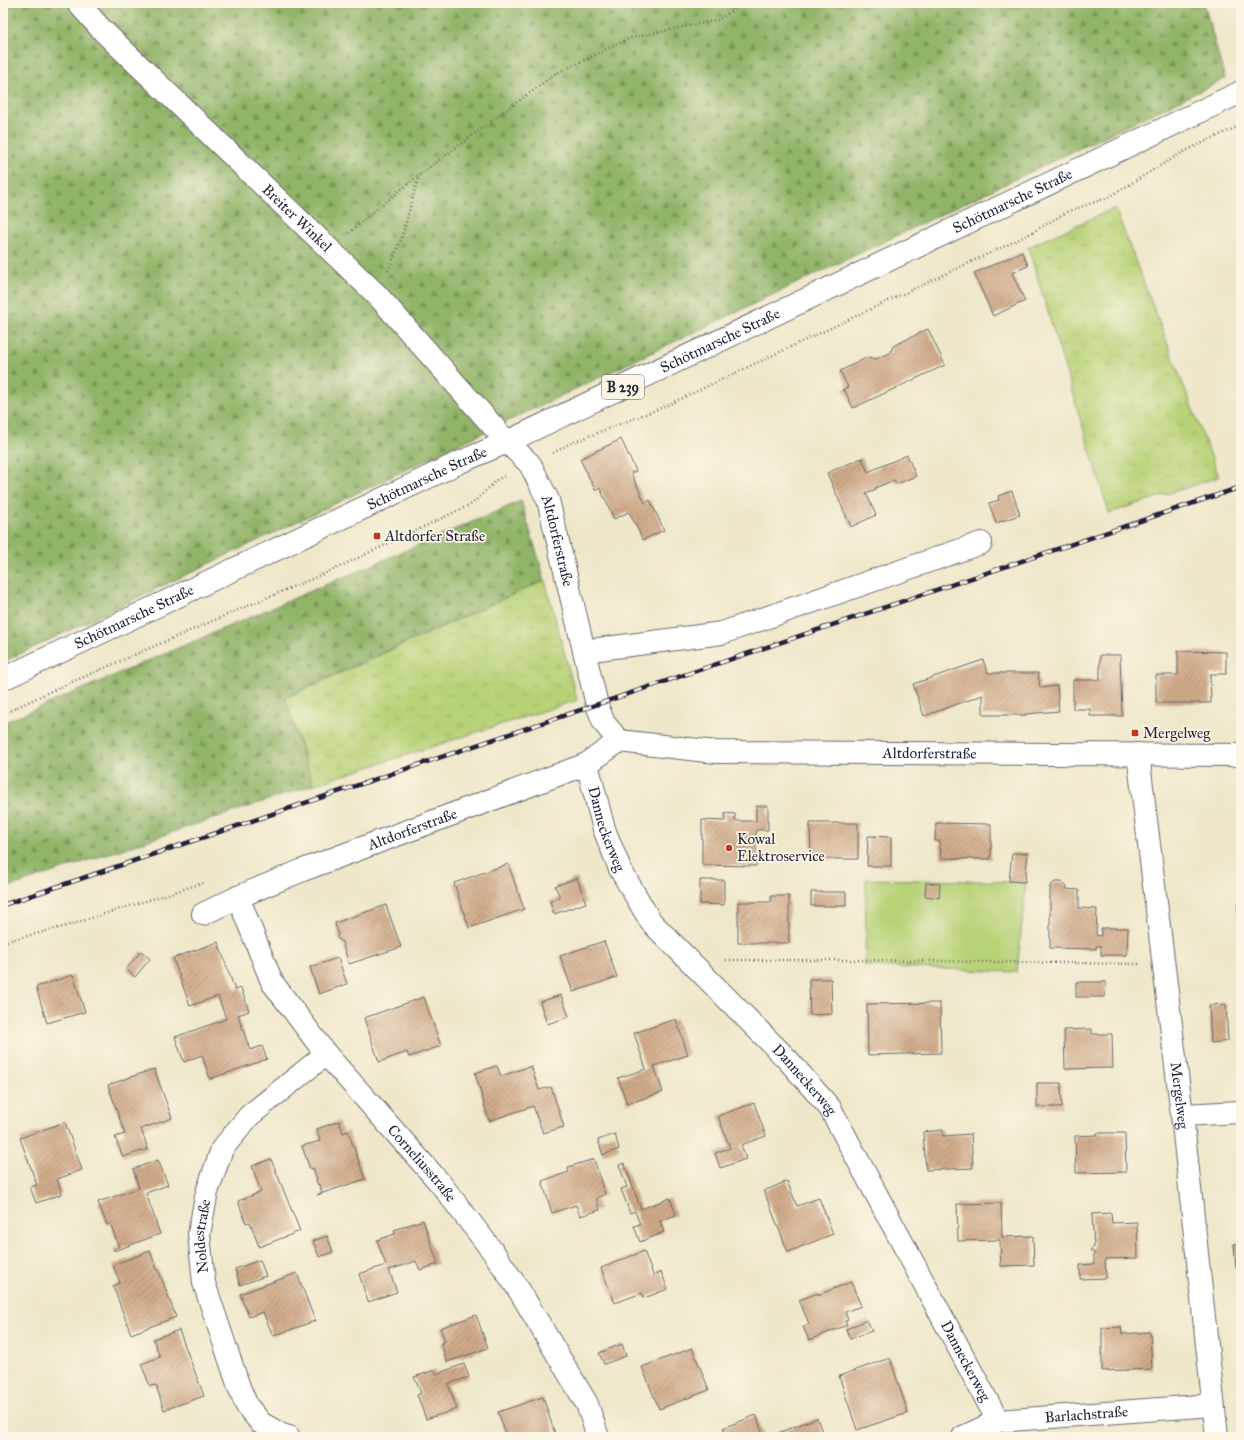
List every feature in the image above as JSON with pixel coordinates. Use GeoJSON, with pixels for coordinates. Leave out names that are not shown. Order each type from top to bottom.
{"type":"FeatureCollection","features":[{"type":"Feature","properties":{"kind":"street","name":"Breiter Winkel"},"geometry":{"type":"LineString","coordinates":[[78,3],[102,30],[378,296],[507,442]]}},
{"type":"Feature","properties":{"kind":"street","name":"Schötmarsche Straße"},"geometry":{"type":"LineString","coordinates":[[3,679],[458,463],[507,442],[1241,92]]}},
{"type":"Feature","properties":{"kind":"street","name":"Altdorferstraße"},"geometry":{"type":"LineString","coordinates":[[507,442],[530,464],[548,500],[597,705],[604,723],[619,741]]}},
{"type":"Feature","properties":{"kind":"street"},"geometry":{"type":"LineString","coordinates":[[584,651],[722,633],[981,543]]}},
{"type":"Feature","properties":{"kind":"street","name":"Altdorferstraße"},"geometry":{"type":"LineString","coordinates":[[203,914],[238,897],[304,870],[587,764],[619,741],[716,752],[1241,754]]}},
{"type":"Feature","properties":{"kind":"street","name":"Mergelweg"},"geometry":{"type":"LineString","coordinates":[[1138,754],[1182,1115],[1217,1437]]}},
{"type":"Feature","properties":{"kind":"street","name":"Danneckerweg"},"geometry":{"type":"LineString","coordinates":[[587,764],[604,829],[620,869],[651,922],[788,1060],[830,1108],[998,1421]]}},
{"type":"Feature","properties":{"kind":"street","name":"Corneliusstraße"},"geometry":{"type":"LineString","coordinates":[[238,897],[272,982],[326,1054],[440,1183],[494,1253],[519,1290],[587,1404],[598,1437]]}},
{"type":"Feature","properties":{"kind":"street","name":"Noldestraße"},"geometry":{"type":"LineString","coordinates":[[289,1437],[282,1435],[261,1423],[247,1406],[234,1373],[204,1282],[199,1234],[207,1192],[222,1149],[249,1116],[326,1054]]}},
{"type":"Feature","properties":{"kind":"street"},"geometry":{"type":"LineString","coordinates":[[1182,1115],[1241,1112]]}},
{"type":"Feature","properties":{"kind":"street","name":"Barlachstraße"},"geometry":{"type":"LineString","coordinates":[[963,1437],[998,1421],[1213,1405]]}},
{"type":"Feature","properties":{"kind":"path"},"geometry":{"type":"LineString","coordinates":[[330,250],[372,213],[419,175],[555,74],[630,38],[718,20],[743,3]]}},
{"type":"Feature","properties":{"kind":"path"},"geometry":{"type":"LineString","coordinates":[[3,714],[63,685],[328,572],[472,504],[498,479],[569,444],[668,405],[1026,236],[1069,211],[1107,198],[1183,152],[1241,125]]}},
{"type":"Feature","properties":{"kind":"path"},"geometry":{"type":"LineString","coordinates":[[378,296],[401,240],[419,175]]}},
{"type":"Feature","properties":{"kind":"path"},"geometry":{"type":"LineString","coordinates":[[3,942],[63,927],[207,882]]}},
{"type":"Feature","properties":{"kind":"path"},"geometry":{"type":"LineString","coordinates":[[699,969],[708,960],[868,960],[1163,965]]}},
{"type":"Feature","properties":{"kind":"green space"},"geometry":{"type":"Polygon","coordinates":[[[3,3],[1204,3],[1225,79],[3,662],[3,3]]]}},
{"type":"Feature","properties":{"kind":"green space"},"geometry":{"type":"Polygon","coordinates":[[[1115,208],[1219,477],[1109,513],[1028,247],[1115,208]]]}},
{"type":"Feature","properties":{"kind":"green space"},"geometry":{"type":"Polygon","coordinates":[[[521,501],[545,580],[285,697],[313,785],[3,889],[3,723],[521,501]]]}},
{"type":"Feature","properties":{"kind":"green space"},"geometry":{"type":"Polygon","coordinates":[[[545,580],[577,700],[313,785],[285,698],[545,580]]]}},
{"type":"Feature","properties":{"kind":"green space"},"geometry":{"type":"Polygon","coordinates":[[[866,879],[1026,882],[1017,972],[865,966],[866,879]]]}},
{"type":"Feature","properties":{"kind":"building"},"geometry":{"type":"Polygon","coordinates":[[[1022,252],[1028,266],[1012,273],[1025,301],[993,316],[974,273],[1022,252]]]}},
{"type":"Feature","properties":{"kind":"building"},"geometry":{"type":"Polygon","coordinates":[[[928,329],[945,365],[853,408],[845,391],[842,390],[848,387],[840,371],[868,357],[876,359],[890,353],[893,346],[928,329]]]}},
{"type":"Feature","properties":{"kind":"building"},"geometry":{"type":"Polygon","coordinates":[[[621,439],[636,471],[631,473],[645,503],[650,500],[664,530],[643,540],[629,512],[614,519],[600,488],[595,490],[580,459],[621,439]]]}},
{"type":"Feature","properties":{"kind":"building"},"geometry":{"type":"Polygon","coordinates":[[[907,455],[916,476],[897,484],[894,480],[866,493],[876,515],[851,527],[827,473],[862,458],[868,472],[907,455]]]}},
{"type":"Feature","properties":{"kind":"building"},"geometry":{"type":"Polygon","coordinates":[[[1012,491],[1020,515],[996,523],[989,503],[999,500],[998,496],[1012,491]]]}},
{"type":"Feature","properties":{"kind":"building"},"geometry":{"type":"Polygon","coordinates":[[[1178,651],[1226,652],[1226,674],[1210,674],[1211,703],[1156,703],[1156,675],[1178,675],[1178,651]]]}},
{"type":"Feature","properties":{"kind":"building"},"geometry":{"type":"Polygon","coordinates":[[[1100,655],[1120,655],[1122,716],[1090,716],[1090,709],[1073,709],[1073,680],[1100,680],[1100,655]]]}},
{"type":"Feature","properties":{"kind":"building"},"geometry":{"type":"Polygon","coordinates":[[[983,660],[988,673],[1038,673],[1040,688],[1057,686],[1059,711],[1026,715],[983,715],[983,695],[924,716],[913,684],[983,660]]]}},
{"type":"Feature","properties":{"kind":"building","name":"Kowal Elektroservice"},"geometry":{"type":"Polygon","coordinates":[[[756,806],[768,806],[768,830],[756,830],[756,866],[702,865],[702,820],[725,821],[725,813],[735,814],[735,821],[756,821],[756,806]]]}},
{"type":"Feature","properties":{"kind":"building"},"geometry":{"type":"Polygon","coordinates":[[[810,823],[858,823],[858,859],[811,859],[810,823]]]}},
{"type":"Feature","properties":{"kind":"building"},"geometry":{"type":"Polygon","coordinates":[[[936,823],[991,824],[991,859],[941,858],[940,841],[935,841],[936,823]]]}},
{"type":"Feature","properties":{"kind":"building"},"geometry":{"type":"Polygon","coordinates":[[[868,836],[891,837],[891,866],[867,866],[868,836]]]}},
{"type":"Feature","properties":{"kind":"building"},"geometry":{"type":"Polygon","coordinates":[[[1012,853],[1028,853],[1025,882],[1009,881],[1012,853]]]}},
{"type":"Feature","properties":{"kind":"building"},"geometry":{"type":"Polygon","coordinates":[[[508,864],[524,909],[469,928],[454,883],[508,864]]]}},
{"type":"Feature","properties":{"kind":"building"},"geometry":{"type":"Polygon","coordinates":[[[577,878],[586,903],[554,914],[550,901],[560,897],[555,886],[577,878]]]}},
{"type":"Feature","properties":{"kind":"building"},"geometry":{"type":"Polygon","coordinates":[[[700,880],[724,880],[724,905],[700,904],[700,880]]]}},
{"type":"Feature","properties":{"kind":"building"},"geometry":{"type":"Polygon","coordinates":[[[1055,882],[1062,882],[1067,887],[1066,889],[1079,890],[1079,908],[1097,909],[1096,935],[1101,936],[1101,928],[1128,928],[1127,955],[1101,955],[1101,946],[1096,946],[1096,949],[1050,948],[1050,886],[1055,882]]]}},
{"type":"Feature","properties":{"kind":"building"},"geometry":{"type":"Polygon","coordinates":[[[926,883],[940,884],[939,898],[925,896],[926,883]]]}},
{"type":"Feature","properties":{"kind":"building"},"geometry":{"type":"Polygon","coordinates":[[[811,892],[846,892],[846,906],[811,906],[811,892]]]}},
{"type":"Feature","properties":{"kind":"building"},"geometry":{"type":"Polygon","coordinates":[[[771,896],[789,896],[789,943],[738,943],[738,902],[771,902],[771,896]]]}},
{"type":"Feature","properties":{"kind":"building"},"geometry":{"type":"Polygon","coordinates":[[[1241,902],[1241,929],[1240,929],[1237,903],[1241,902]]]}},
{"type":"Feature","properties":{"kind":"building"},"geometry":{"type":"Polygon","coordinates":[[[386,905],[401,947],[349,964],[342,942],[337,938],[338,933],[335,923],[386,905]]]}},
{"type":"Feature","properties":{"kind":"building"},"geometry":{"type":"Polygon","coordinates":[[[604,941],[617,977],[573,992],[560,956],[604,941]]]}},
{"type":"Feature","properties":{"kind":"building"},"geometry":{"type":"Polygon","coordinates":[[[218,942],[235,990],[241,988],[249,1011],[238,1015],[250,1050],[262,1046],[267,1059],[210,1079],[202,1055],[184,1062],[175,1037],[226,1019],[218,996],[190,1006],[173,958],[218,942]]]}},
{"type":"Feature","properties":{"kind":"building"},"geometry":{"type":"Polygon","coordinates":[[[141,951],[150,959],[135,977],[126,969],[141,951]]]}},
{"type":"Feature","properties":{"kind":"building"},"geometry":{"type":"Polygon","coordinates":[[[338,958],[347,984],[319,994],[310,967],[338,958]]]}},
{"type":"Feature","properties":{"kind":"building"},"geometry":{"type":"Polygon","coordinates":[[[73,975],[85,1012],[47,1023],[36,987],[73,975]]]}},
{"type":"Feature","properties":{"kind":"building"},"geometry":{"type":"Polygon","coordinates":[[[809,979],[831,979],[832,1014],[810,1015],[809,979]]]}},
{"type":"Feature","properties":{"kind":"building"},"geometry":{"type":"Polygon","coordinates":[[[1076,982],[1106,982],[1105,997],[1076,997],[1076,982]]]}},
{"type":"Feature","properties":{"kind":"building"},"geometry":{"type":"Polygon","coordinates":[[[561,995],[569,1017],[547,1024],[540,1002],[561,995]]]}},
{"type":"Feature","properties":{"kind":"building"},"geometry":{"type":"Polygon","coordinates":[[[424,997],[441,1046],[409,1057],[407,1052],[379,1062],[364,1018],[424,997]]]}},
{"type":"Feature","properties":{"kind":"building"},"geometry":{"type":"Polygon","coordinates":[[[940,1003],[941,1053],[868,1055],[867,1004],[940,1003]]]}},
{"type":"Feature","properties":{"kind":"building"},"geometry":{"type":"Polygon","coordinates":[[[1226,1004],[1228,1041],[1211,1043],[1209,1005],[1226,1004]]]}},
{"type":"Feature","properties":{"kind":"building"},"geometry":{"type":"Polygon","coordinates":[[[676,1019],[688,1055],[654,1066],[663,1092],[627,1104],[618,1078],[646,1069],[634,1033],[676,1019]]]}},
{"type":"Feature","properties":{"kind":"building"},"geometry":{"type":"Polygon","coordinates":[[[1092,1029],[1092,1034],[1112,1034],[1113,1068],[1065,1069],[1064,1030],[1092,1029]]]}},
{"type":"Feature","properties":{"kind":"building"},"geometry":{"type":"Polygon","coordinates":[[[497,1066],[501,1076],[531,1066],[539,1090],[551,1087],[564,1127],[543,1133],[533,1106],[489,1121],[475,1073],[497,1066]]]}},
{"type":"Feature","properties":{"kind":"building"},"geometry":{"type":"Polygon","coordinates":[[[154,1069],[172,1118],[141,1129],[148,1149],[123,1157],[115,1137],[125,1134],[108,1085],[154,1069]]]}},
{"type":"Feature","properties":{"kind":"building"},"geometry":{"type":"Polygon","coordinates":[[[1037,1083],[1061,1083],[1062,1107],[1037,1107],[1037,1083]]]}},
{"type":"Feature","properties":{"kind":"building"},"geometry":{"type":"Polygon","coordinates":[[[754,1103],[766,1136],[741,1145],[746,1159],[720,1168],[715,1153],[730,1148],[718,1116],[754,1103]]]}},
{"type":"Feature","properties":{"kind":"building"},"geometry":{"type":"Polygon","coordinates":[[[339,1121],[343,1133],[348,1131],[365,1179],[317,1195],[322,1192],[316,1180],[317,1179],[313,1168],[310,1169],[302,1146],[320,1141],[317,1129],[339,1121]]]}},
{"type":"Feature","properties":{"kind":"building"},"geometry":{"type":"Polygon","coordinates":[[[65,1122],[82,1170],[57,1179],[62,1194],[36,1203],[30,1187],[37,1185],[20,1138],[65,1122]]]}},
{"type":"Feature","properties":{"kind":"building"},"geometry":{"type":"Polygon","coordinates":[[[943,1130],[943,1136],[971,1134],[973,1168],[926,1170],[923,1132],[943,1130]]]}},
{"type":"Feature","properties":{"kind":"building"},"geometry":{"type":"Polygon","coordinates":[[[1097,1133],[1125,1133],[1126,1172],[1076,1173],[1075,1136],[1097,1135],[1097,1133]]]}},
{"type":"Feature","properties":{"kind":"building"},"geometry":{"type":"Polygon","coordinates":[[[615,1134],[619,1149],[603,1155],[598,1140],[615,1134]]]}},
{"type":"Feature","properties":{"kind":"building"},"geometry":{"type":"Polygon","coordinates":[[[271,1159],[300,1231],[259,1247],[250,1222],[246,1223],[238,1201],[261,1192],[252,1166],[271,1159]]]}},
{"type":"Feature","properties":{"kind":"building"},"geometry":{"type":"Polygon","coordinates":[[[594,1159],[605,1195],[596,1198],[600,1210],[580,1216],[576,1205],[552,1213],[542,1181],[569,1172],[568,1167],[594,1159]]]}},
{"type":"Feature","properties":{"kind":"building"},"geometry":{"type":"Polygon","coordinates":[[[158,1160],[168,1185],[146,1193],[160,1234],[114,1251],[113,1249],[119,1247],[110,1223],[107,1225],[98,1202],[139,1188],[133,1169],[158,1160]]]}},
{"type":"Feature","properties":{"kind":"building"},"geometry":{"type":"Polygon","coordinates":[[[624,1163],[641,1209],[670,1198],[676,1215],[660,1221],[664,1232],[640,1242],[634,1226],[640,1224],[635,1211],[630,1213],[621,1189],[627,1187],[619,1165],[624,1163]]]}},
{"type":"Feature","properties":{"kind":"building"},"geometry":{"type":"Polygon","coordinates":[[[787,1181],[797,1206],[819,1198],[833,1234],[788,1252],[764,1191],[787,1181]]]}},
{"type":"Feature","properties":{"kind":"building"},"geometry":{"type":"Polygon","coordinates":[[[1001,1203],[1002,1237],[1033,1236],[1034,1265],[1001,1266],[1000,1240],[958,1241],[957,1204],[1001,1203]]]}},
{"type":"Feature","properties":{"kind":"building"},"geometry":{"type":"Polygon","coordinates":[[[1111,1213],[1112,1223],[1137,1222],[1138,1258],[1105,1259],[1106,1278],[1080,1279],[1080,1265],[1094,1264],[1094,1253],[1090,1250],[1094,1247],[1092,1214],[1111,1213]]]}},
{"type":"Feature","properties":{"kind":"building"},"geometry":{"type":"Polygon","coordinates":[[[423,1220],[438,1264],[420,1270],[416,1261],[389,1270],[397,1292],[368,1302],[359,1274],[386,1265],[377,1240],[395,1234],[394,1230],[423,1220]]]}},
{"type":"Feature","properties":{"kind":"building"},"geometry":{"type":"Polygon","coordinates":[[[327,1236],[333,1252],[319,1257],[313,1241],[327,1236]]]}},
{"type":"Feature","properties":{"kind":"building"},"geometry":{"type":"Polygon","coordinates":[[[1241,1243],[1241,1267],[1236,1268],[1234,1244],[1241,1243]]]}},
{"type":"Feature","properties":{"kind":"building"},"geometry":{"type":"Polygon","coordinates":[[[150,1251],[176,1317],[131,1334],[113,1286],[120,1283],[113,1265],[150,1251]]]}},
{"type":"Feature","properties":{"kind":"building"},"geometry":{"type":"Polygon","coordinates":[[[644,1251],[653,1275],[661,1272],[668,1289],[644,1298],[642,1293],[615,1303],[601,1268],[644,1251]]]}},
{"type":"Feature","properties":{"kind":"building"},"geometry":{"type":"Polygon","coordinates":[[[260,1260],[266,1276],[240,1285],[235,1269],[260,1260]]]}},
{"type":"Feature","properties":{"kind":"building"},"geometry":{"type":"Polygon","coordinates":[[[297,1273],[315,1321],[273,1336],[263,1312],[249,1317],[240,1294],[297,1273]]]}},
{"type":"Feature","properties":{"kind":"building"},"geometry":{"type":"Polygon","coordinates":[[[851,1282],[861,1306],[845,1312],[848,1320],[845,1321],[847,1325],[809,1340],[803,1327],[809,1324],[799,1300],[818,1293],[818,1295],[851,1282]]]}},
{"type":"Feature","properties":{"kind":"building"},"geometry":{"type":"Polygon","coordinates":[[[476,1315],[488,1348],[447,1362],[441,1343],[445,1341],[440,1328],[476,1315]]]}},
{"type":"Feature","properties":{"kind":"building"},"geometry":{"type":"Polygon","coordinates":[[[867,1320],[872,1331],[850,1339],[846,1329],[867,1320]]]}},
{"type":"Feature","properties":{"kind":"building"},"geometry":{"type":"Polygon","coordinates":[[[1121,1327],[1122,1334],[1150,1332],[1152,1369],[1102,1371],[1102,1328],[1121,1327]]]}},
{"type":"Feature","properties":{"kind":"building"},"geometry":{"type":"Polygon","coordinates":[[[179,1330],[204,1396],[164,1410],[156,1385],[150,1386],[141,1364],[160,1357],[153,1339],[179,1330]]]}},
{"type":"Feature","properties":{"kind":"building"},"geometry":{"type":"Polygon","coordinates":[[[622,1344],[626,1356],[604,1364],[599,1353],[622,1344]]]}},
{"type":"Feature","properties":{"kind":"building"},"geometry":{"type":"Polygon","coordinates":[[[692,1348],[709,1390],[659,1409],[642,1367],[692,1348]]]}},
{"type":"Feature","properties":{"kind":"building"},"geometry":{"type":"Polygon","coordinates":[[[890,1358],[908,1413],[857,1430],[839,1376],[890,1358]]]}},
{"type":"Feature","properties":{"kind":"building"},"geometry":{"type":"Polygon","coordinates":[[[464,1364],[469,1377],[448,1384],[457,1409],[426,1419],[417,1395],[421,1393],[414,1377],[435,1370],[436,1374],[464,1364]]]}},
{"type":"Feature","properties":{"kind":"building"},"geometry":{"type":"Polygon","coordinates":[[[543,1397],[556,1437],[507,1437],[498,1412],[543,1397]]]}},
{"type":"Feature","properties":{"kind":"building"},"geometry":{"type":"Polygon","coordinates":[[[756,1415],[764,1437],[726,1437],[723,1428],[756,1415]]]}},
{"type":"Feature","properties":{"kind":"building"},"geometry":{"type":"Polygon","coordinates":[[[817,1418],[824,1437],[767,1437],[817,1418]]]}},
{"type":"Feature","properties":{"kind":"railway"},"geometry":{"type":"LineString","coordinates":[[3,905],[1241,487]]}},
{"type":"Feature","properties":{"kind":"place","name":"Altdorfer Straße"},"geometry":{"type":"Point","coordinates":[377,536]}},
{"type":"Feature","properties":{"kind":"place","name":"Mergelweg"},"geometry":{"type":"Point","coordinates":[1135,733]}},
{"type":"Feature","properties":{"kind":"place","name":"Kowal Elektroservice"},"geometry":{"type":"Point","coordinates":[729,848]}}]}
